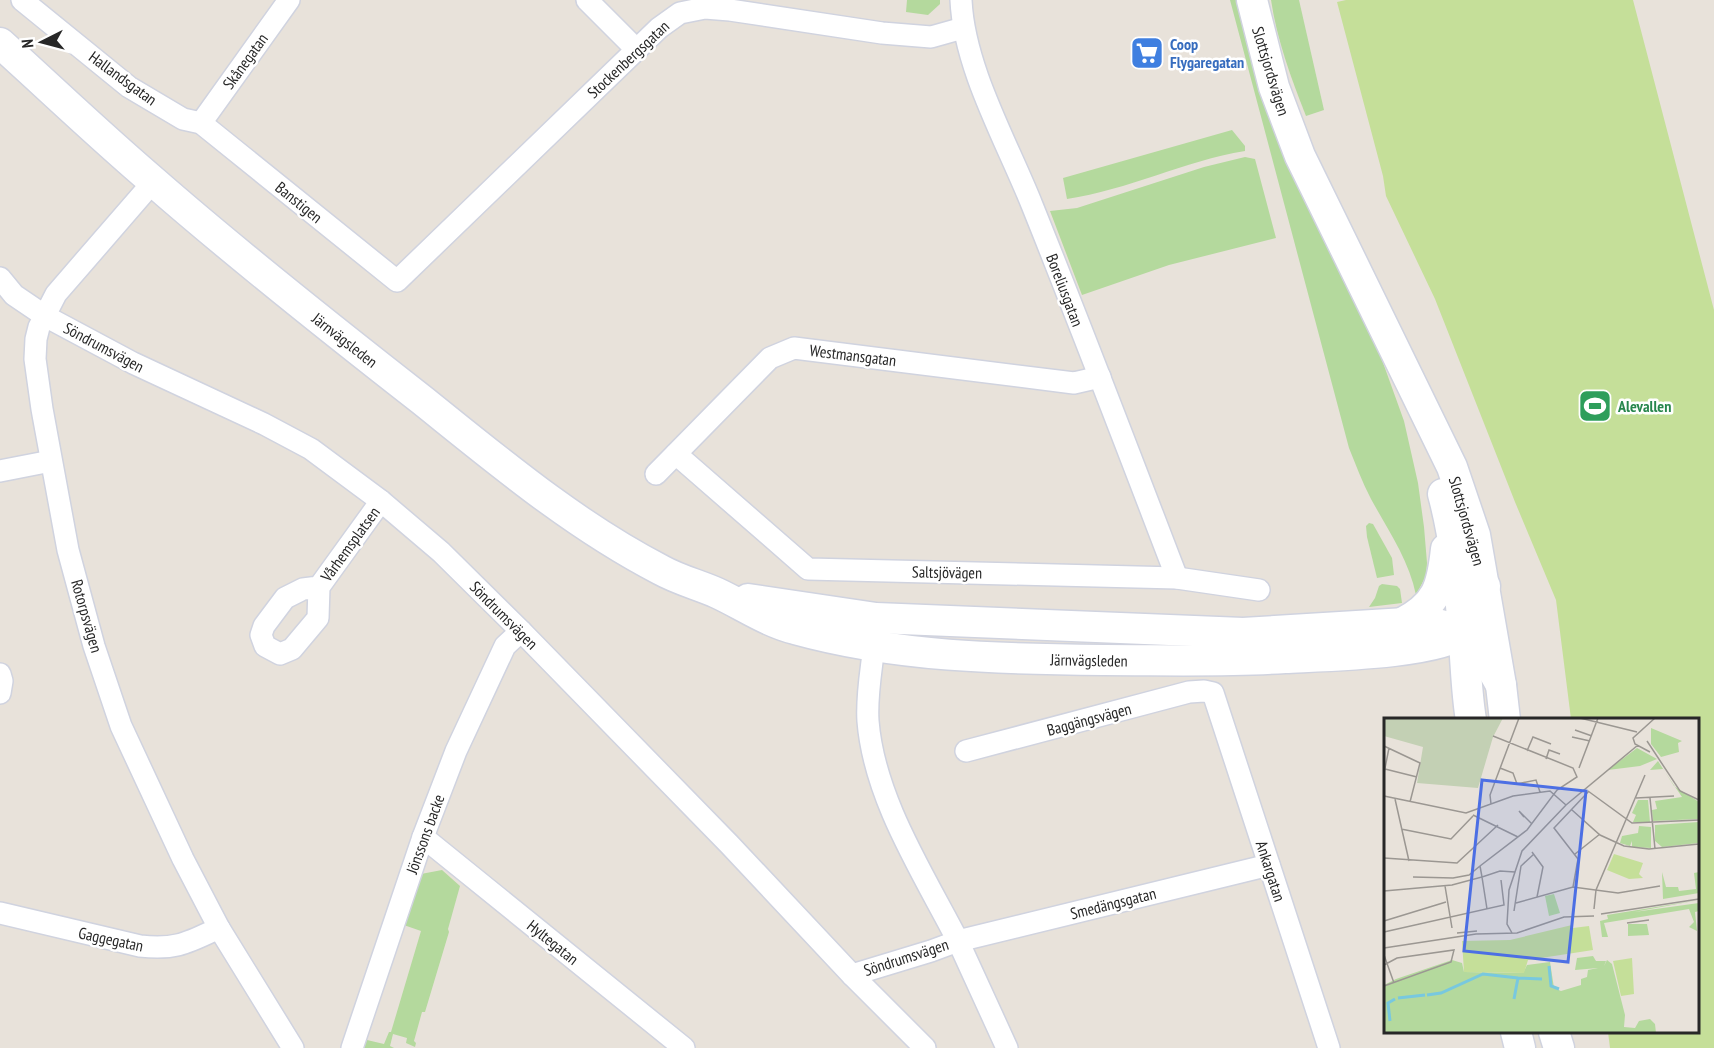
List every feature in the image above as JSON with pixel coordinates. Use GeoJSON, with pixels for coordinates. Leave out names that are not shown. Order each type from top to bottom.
{"type":"FeatureCollection","features":[{"type":"Feature","properties":{"kind":"main road","name":"Slottsjordsvägen"},"geometry":{"type":"LineString","coordinates":[[1252,0],[1274,87],[1300,156],[1452,467],[1475,535],[1505,718]]}},
{"type":"Feature","properties":{"kind":"main road","name":"Järnvägsleden"},"geometry":{"type":"LineString","coordinates":[[0,43],[153,182],[317,318],[514,475],[602,535],[663,572],[722,595],[750,611],[790,628],[874,648],[936,654],[1172,661],[1244,661],[1403,637],[1434,623],[1464,632]]}},
{"type":"Feature","properties":{"kind":"main road","name":"Slottsjordsvägen"},"geometry":{"type":"LineString","coordinates":[[1388,335],[1440,481],[1449,516],[1464,632],[1469,706]]}},
{"type":"Feature","properties":{"kind":"main road"},"geometry":{"type":"LineString","coordinates":[[1449,516],[1442,583],[1430,605],[1416,616],[1403,637],[1426,655],[1452,669],[1469,706]]}},
{"type":"Feature","properties":{"kind":"main road"},"geometry":{"type":"LineString","coordinates":[[1485,586],[1475,614],[1464,632],[1485,658],[1501,685]]}},
{"type":"Feature","properties":{"kind":"main road","name":"Järnvägsleden"},"geometry":{"type":"LineString","coordinates":[[722,595],[876,618],[1403,637]]}},
{"type":"Feature","properties":{"kind":"main road"},"geometry":{"type":"LineString","coordinates":[[1516,1033],[1520,1048]]}},
{"type":"Feature","properties":{"kind":"main road"},"geometry":{"type":"LineString","coordinates":[[1554,1033],[1558,1048]]}},
{"type":"Feature","properties":{"kind":"street","name":"Hallandsgatan"},"geometry":{"type":"LineString","coordinates":[[22,0],[129,87],[183,119],[201,123]]}},
{"type":"Feature","properties":{"kind":"street","name":"Skånegatan"},"geometry":{"type":"LineString","coordinates":[[201,123],[289,0]]}},
{"type":"Feature","properties":{"kind":"street"},"geometry":{"type":"LineString","coordinates":[[587,0],[637,50]]}},
{"type":"Feature","properties":{"kind":"street","name":"Boreliusgatan"},"geometry":{"type":"LineString","coordinates":[[961,0],[963,28],[980,82],[1031,203],[1177,578]]}},
{"type":"Feature","properties":{"kind":"street","name":"Stockenbergsgatan"},"geometry":{"type":"LineString","coordinates":[[397,281],[675,15],[705,8],[730,10],[882,33],[931,37],[963,28]]}},
{"type":"Feature","properties":{"kind":"street","name":"Banstigen"},"geometry":{"type":"LineString","coordinates":[[201,123],[397,281]]}},
{"type":"Feature","properties":{"kind":"street","name":"Rotorpsvägen"},"geometry":{"type":"LineString","coordinates":[[153,182],[56,294],[36,339],[35,359],[51,461],[68,550],[94,646],[121,726],[166,826],[219,928],[293,1048]]}},
{"type":"Feature","properties":{"kind":"street","name":"Söndrumsvägen"},"geometry":{"type":"LineString","coordinates":[[0,278],[14,295],[45,316],[133,363],[264,424],[311,449],[381,501],[441,552],[521,631],[729,844],[852,975],[958,941]]}},
{"type":"Feature","properties":{"kind":"street","name":"Westmansgatan"},"geometry":{"type":"LineString","coordinates":[[656,474],[770,358],[794,348],[1074,383],[1100,377]]}},
{"type":"Feature","properties":{"kind":"street","name":"Saltsjövägen"},"geometry":{"type":"LineString","coordinates":[[676,454],[808,569],[1177,578],[1259,590]]}},
{"type":"Feature","properties":{"kind":"street"},"geometry":{"type":"LineString","coordinates":[[0,471],[51,461]]}},
{"type":"Feature","properties":{"kind":"street","name":"Vårhemsplatsen"},"geometry":{"type":"LineString","coordinates":[[319,587],[381,501]]}},
{"type":"Feature","properties":{"kind":"street","name":"Söndrumsvägen"},"geometry":{"type":"LineString","coordinates":[[876,618],[868,718],[870,742],[877,770],[888,805],[958,941],[1007,1048]]}},
{"type":"Feature","properties":{"kind":"street","name":"Jönssons backe"},"geometry":{"type":"LineString","coordinates":[[352,1048],[423,837],[456,751],[505,646],[521,631]]}},
{"type":"Feature","properties":{"kind":"street"},"geometry":{"type":"LineString","coordinates":[[0,674],[2,691],[0,693]]}},
{"type":"Feature","properties":{"kind":"street","name":"Baggängsvägen"},"geometry":{"type":"LineString","coordinates":[[966,751],[1189,692],[1213,693]]}},
{"type":"Feature","properties":{"kind":"street","name":"Ankargatan"},"geometry":{"type":"LineString","coordinates":[[1213,693],[1329,1048]]}},
{"type":"Feature","properties":{"kind":"street","name":"Hyltegatan"},"geometry":{"type":"LineString","coordinates":[[423,837],[684,1048]]}},
{"type":"Feature","properties":{"kind":"street","name":"Smedängsgatan"},"geometry":{"type":"LineString","coordinates":[[958,941],[1269,865]]}},
{"type":"Feature","properties":{"kind":"street","name":"Gaggegatan"},"geometry":{"type":"LineString","coordinates":[[0,913],[140,946],[162,948],[182,946],[219,928]]}},
{"type":"Feature","properties":{"kind":"street"},"geometry":{"type":"LineString","coordinates":[[852,975],[925,1048]]}},
{"type":"Feature","properties":{"kind":"green space"},"geometry":{"type":"Polygon","coordinates":[[[907,0],[940,0],[940,4],[928,15],[906,12],[907,0]]]}},
{"type":"Feature","properties":{"kind":"green space"},"geometry":{"type":"Polygon","coordinates":[[[1230,0],[1239,0],[1377,346],[1404,421],[1418,483],[1427,563],[1426,576],[1416,595],[1403,557],[1368,493],[1349,448],[1230,0]]]}},
{"type":"Feature","properties":{"kind":"green space"},"geometry":{"type":"Polygon","coordinates":[[[1271,0],[1299,0],[1324,110],[1306,116],[1285,59],[1271,0]]]}},
{"type":"Feature","properties":{"kind":"green space","name":"Alevallen"},"geometry":{"type":"Polygon","coordinates":[[[1346,0],[1633,0],[1714,310],[1714,1048],[1610,1048],[1608,1033],[1699,1033],[1699,718],[1571,718],[1556,600],[1435,299],[1386,196],[1383,176],[1337,2],[1346,0]]]}},
{"type":"Feature","properties":{"kind":"green space"},"geometry":{"type":"Polygon","coordinates":[[[1232,130],[1245,146],[1245,151],[1200,161],[1090,195],[1067,199],[1063,178],[1232,130]]]}},
{"type":"Feature","properties":{"kind":"green space"},"geometry":{"type":"Polygon","coordinates":[[[1245,157],[1255,159],[1276,238],[1169,265],[1082,295],[1050,211],[1077,208],[1204,167],[1245,157]]]}},
{"type":"Feature","properties":{"kind":"green space"},"geometry":{"type":"Polygon","coordinates":[[[1369,523],[1373,524],[1392,558],[1394,575],[1377,578],[1367,537],[1366,526],[1369,523]]]}},
{"type":"Feature","properties":{"kind":"green space"},"geometry":{"type":"Polygon","coordinates":[[[1382,584],[1397,586],[1400,589],[1402,603],[1369,607],[1382,584]]]}},
{"type":"Feature","properties":{"kind":"green space"},"geometry":{"type":"Polygon","coordinates":[[[442,870],[460,886],[425,1012],[422,1012],[414,1041],[415,1047],[406,1043],[407,1038],[393,1034],[390,1046],[394,1048],[360,1048],[362,1041],[367,1040],[384,1044],[391,1032],[421,931],[398,923],[421,874],[442,870]]]}},
{"type":"Feature","properties":{"kind":"place","name":"Coop Flygaregatan"},"geometry":{"type":"Point","coordinates":[1147,53]}},
{"type":"Feature","properties":{"kind":"place","name":"Alevallen"},"geometry":{"type":"Point","coordinates":[1595,406]}}]}
